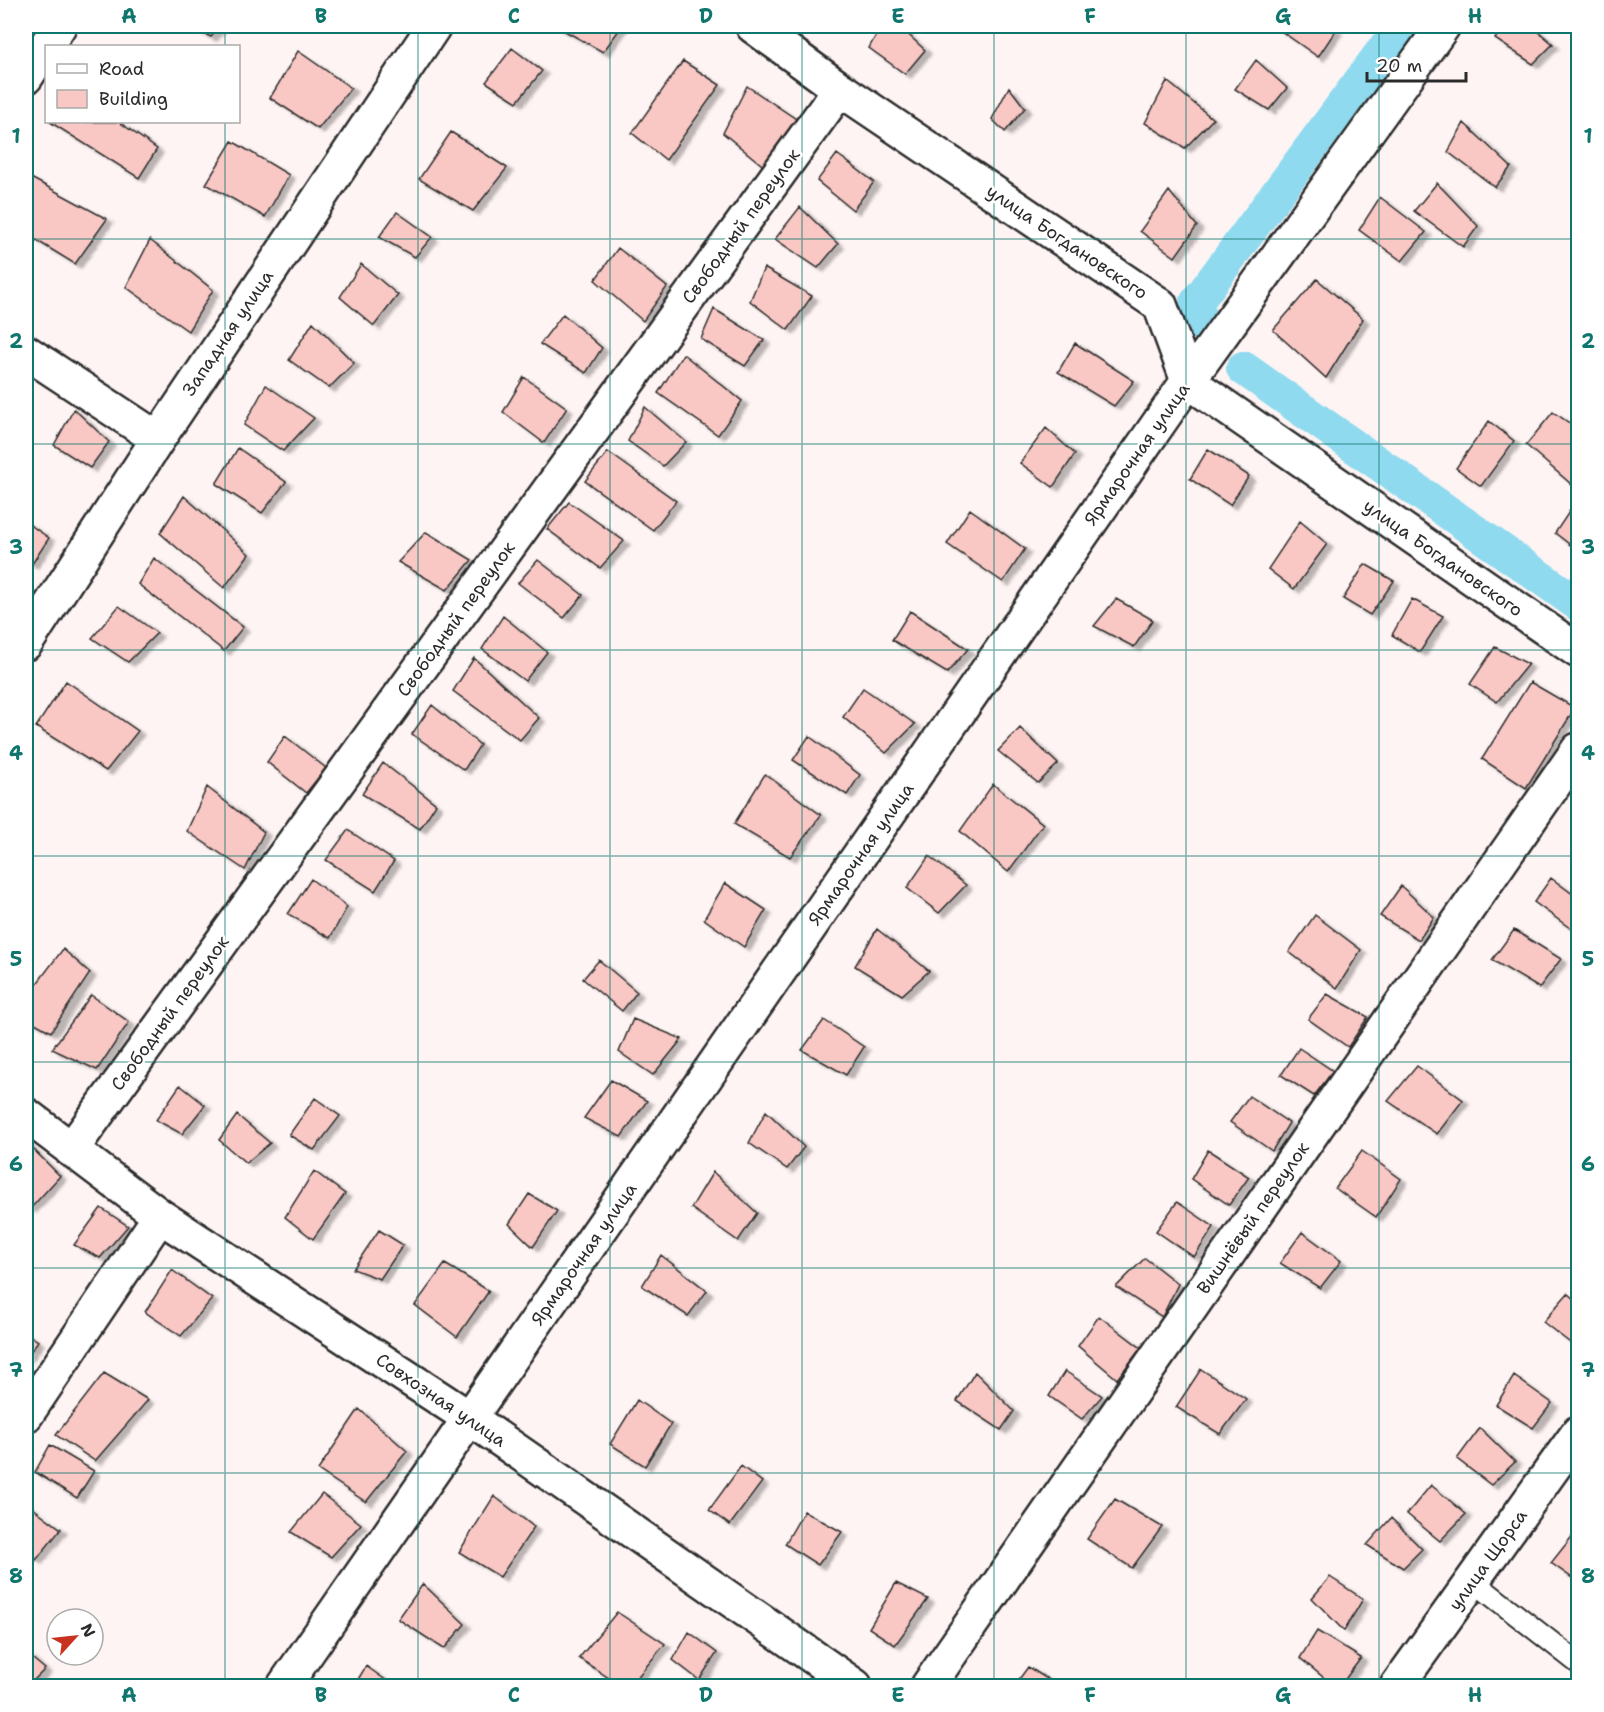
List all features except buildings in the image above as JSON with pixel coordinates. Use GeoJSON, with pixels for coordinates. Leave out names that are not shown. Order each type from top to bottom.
{"type":"FeatureCollection","features":[{"type":"Feature","properties":{"kind":"street"},"geometry":{"type":"LineString","coordinates":[[47,45],[59,26]]}},
{"type":"Feature","properties":{"kind":"street","name":"Западная улица"},"geometry":{"type":"LineString","coordinates":[[26,643],[158,439],[434,26]]}},
{"type":"Feature","properties":{"kind":"street","name":"улица Богдановского"},"geometry":{"type":"LineString","coordinates":[[753,26],[840,89],[1160,304],[1188,381],[1578,651]]}},
{"type":"Feature","properties":{"kind":"street","name":"Ярмарочная улица"},"geometry":{"type":"LineString","coordinates":[[284,1686],[1188,381],[1443,26]]}},
{"type":"Feature","properties":{"kind":"street"},"geometry":{"type":"LineString","coordinates":[[26,77],[45,48]]}},
{"type":"Feature","properties":{"kind":"street","name":"Свободный переулок"},"geometry":{"type":"LineString","coordinates":[[71,1150],[840,89]]}},
{"type":"Feature","properties":{"kind":"street"},"geometry":{"type":"LineString","coordinates":[[26,352],[158,439]]}},
{"type":"Feature","properties":{"kind":"street","name":"Вишнёвый переулок"},"geometry":{"type":"LineString","coordinates":[[928,1686],[1578,750]]}},
{"type":"Feature","properties":{"kind":"street","name":"Совхозная улица"},"geometry":{"type":"LineString","coordinates":[[26,1115],[160,1216],[471,1419],[855,1686]]}},
{"type":"Feature","properties":{"kind":"street"},"geometry":{"type":"LineString","coordinates":[[26,1415],[160,1216]]}},
{"type":"Feature","properties":{"kind":"street","name":"улица Щорса"},"geometry":{"type":"LineString","coordinates":[[1397,1686],[1578,1433]]}},
{"type":"Feature","properties":{"kind":"lane"},"geometry":{"type":"LineString","coordinates":[[1473,1581],[1578,1663]]}},
{"type":"Feature","properties":{"kind":"waterway"},"geometry":{"type":"LineString","coordinates":[[1201,324],[1196,303],[1401,26]]}},
{"type":"Feature","properties":{"kind":"waterway"},"geometry":{"type":"LineString","coordinates":[[1243,368],[1578,604]]}}]}
